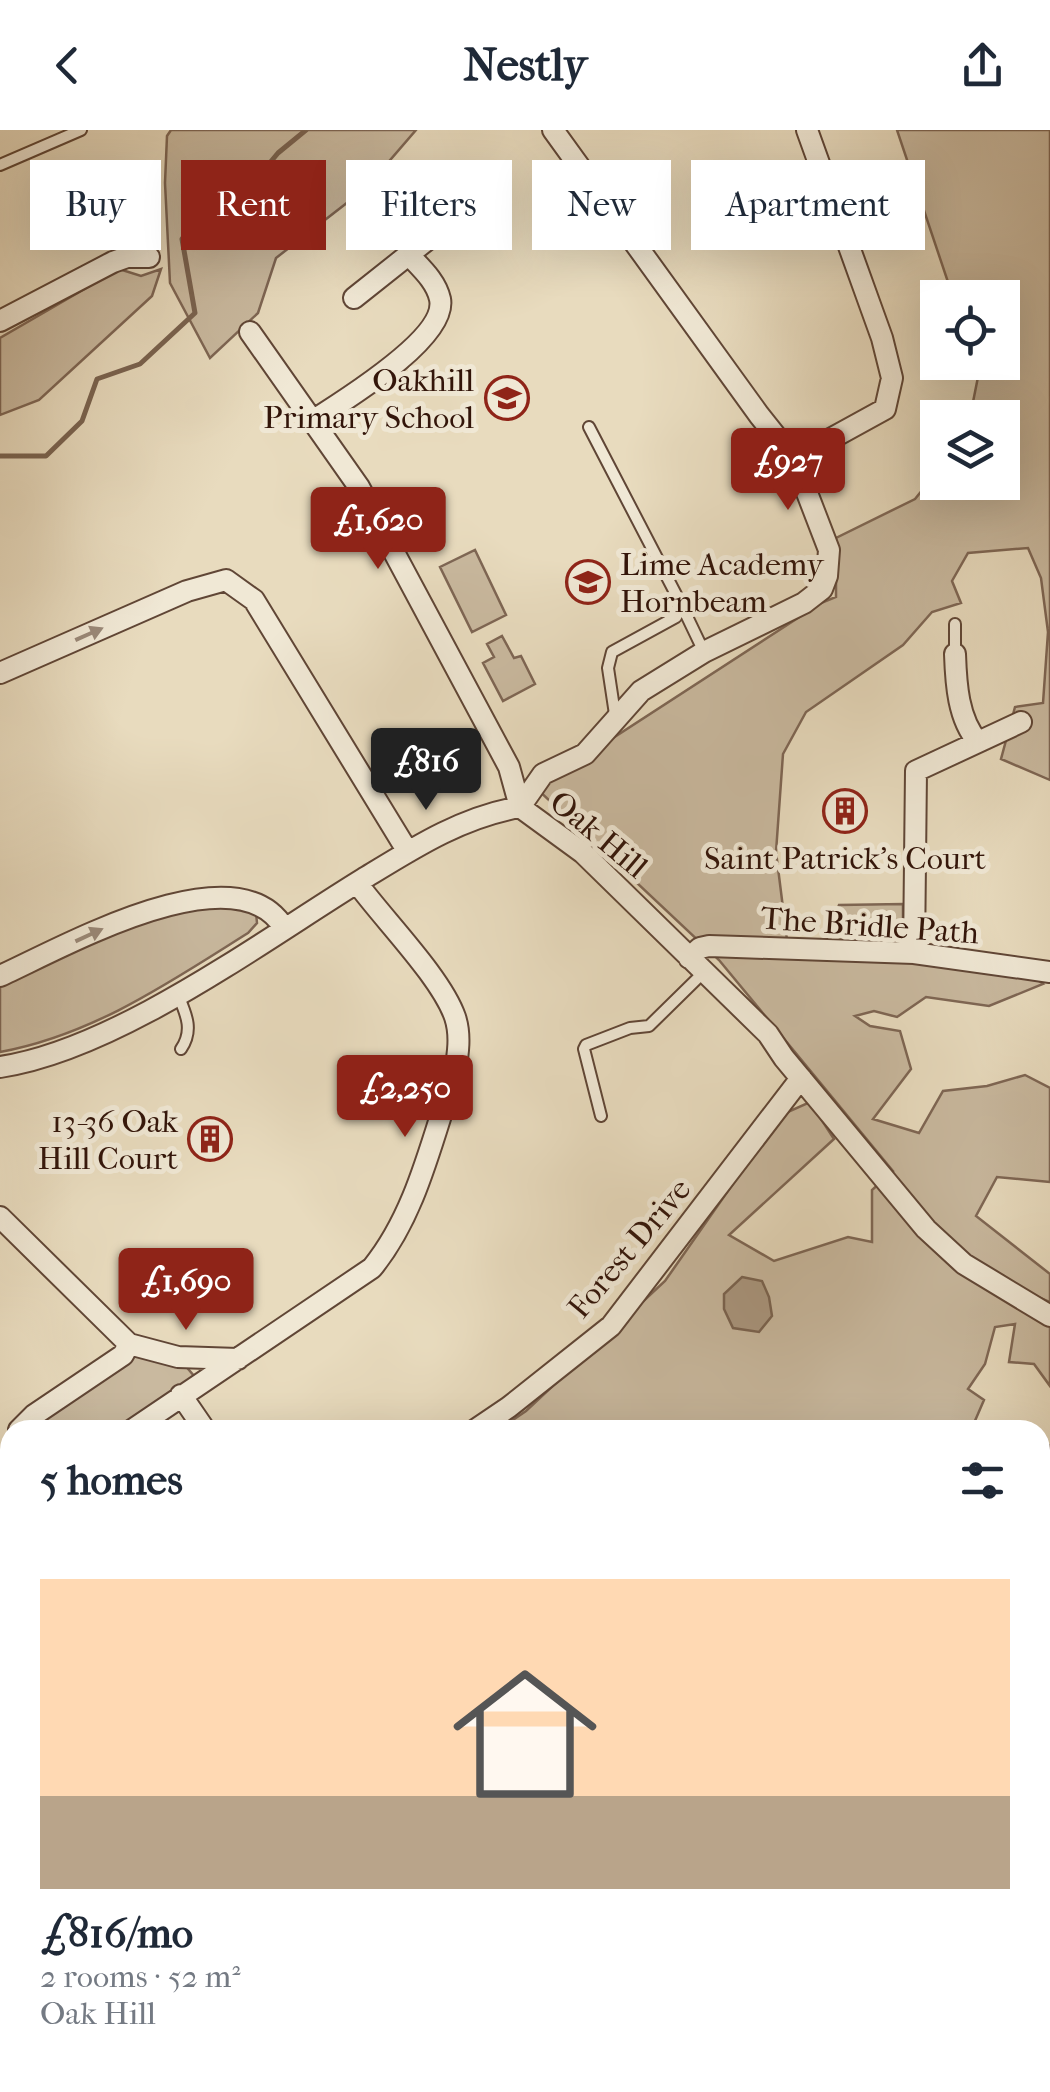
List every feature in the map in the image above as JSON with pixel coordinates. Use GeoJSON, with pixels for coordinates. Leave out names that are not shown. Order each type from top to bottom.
{"type":"FeatureCollection","features":[{"type":"Feature","properties":{"kind":"street"},"geometry":{"type":"LineString","coordinates":[[794,459],[885,409],[892,378],[882,338],[807,130]]}},
{"type":"Feature","properties":{"kind":"street"},"geometry":{"type":"LineString","coordinates":[[520,807],[543,774],[584,754],[641,691],[704,652],[804,603],[822,588],[828,576],[830,550],[794,459],[758,416],[556,131]]}},
{"type":"Feature","properties":{"kind":"street"},"geometry":{"type":"LineString","coordinates":[[354,298],[414,250]]}},
{"type":"Feature","properties":{"kind":"street"},"geometry":{"type":"LineString","coordinates":[[314,420],[374,380],[426,333],[439,315],[441,302],[434,284],[409,254]]}},
{"type":"Feature","properties":{"kind":"street"},"geometry":{"type":"LineString","coordinates":[[0,321],[113,262],[127,257],[149,257]]}},
{"type":"Feature","properties":{"kind":"street"},"geometry":{"type":"LineString","coordinates":[[250,332],[359,487],[509,767],[520,807]]}},
{"type":"Feature","properties":{"kind":"street"},"geometry":{"type":"LineString","coordinates":[[0,673],[187,590],[226,580],[254,600],[408,852]]}},
{"type":"Feature","properties":{"kind":"street"},"geometry":{"type":"LineString","coordinates":[[955,654],[967,729],[978,742]]}},
{"type":"Feature","properties":{"kind":"street"},"geometry":{"type":"LineString","coordinates":[[914,953],[916,771],[1021,722]]}},
{"type":"Feature","properties":{"kind":"street","name":"Oak Hill"},"geometry":{"type":"LineString","coordinates":[[0,1067],[50,1055],[98,1036],[178,994],[408,852],[464,822],[520,807],[583,853],[768,1034],[926,1230],[964,1264],[1050,1316]]}},
{"type":"Feature","properties":{"kind":"street"},"geometry":{"type":"LineString","coordinates":[[146,1420],[372,1268],[404,1221],[455,1072],[457,1021],[446,996],[357,883]]}},
{"type":"Feature","properties":{"kind":"street"},"geometry":{"type":"LineString","coordinates":[[0,976],[120,921],[170,904],[225,897],[258,905],[284,928]]}},
{"type":"Feature","properties":{"kind":"street","name":"The Bridle Path"},"geometry":{"type":"LineString","coordinates":[[697,965],[700,948],[709,946],[914,953],[1050,972]]}},
{"type":"Feature","properties":{"kind":"street","name":"Forest Drive"},"geometry":{"type":"LineString","coordinates":[[490,1420],[610,1326],[801,1078]]}},
{"type":"Feature","properties":{"kind":"street"},"geometry":{"type":"LineString","coordinates":[[0,1217],[129,1344],[178,1357],[240,1359]]}},
{"type":"Feature","properties":{"kind":"street"},"geometry":{"type":"LineString","coordinates":[[29,1420],[123,1355],[129,1344]]}},
{"type":"Feature","properties":{"kind":"street"},"geometry":{"type":"LineString","coordinates":[[181,1395],[198,1420]]}},
{"type":"Feature","properties":{"kind":"lane"},"geometry":{"type":"LineString","coordinates":[[0,165],[81,130]]}},
{"type":"Feature","properties":{"kind":"lane"},"geometry":{"type":"LineString","coordinates":[[589,427],[704,652]]}},
{"type":"Feature","properties":{"kind":"lane"},"geometry":{"type":"LineString","coordinates":[[616,722],[608,668],[612,652],[676,617],[682,606]]}},
{"type":"Feature","properties":{"kind":"lane"},"geometry":{"type":"LineString","coordinates":[[954,624],[955,654]]}},
{"type":"Feature","properties":{"kind":"lane"},"geometry":{"type":"LineString","coordinates":[[601,1116],[586,1045],[630,1028],[648,1026],[697,965]]}},
{"type":"Feature","properties":{"kind":"lane"},"geometry":{"type":"LineString","coordinates":[[178,994],[189,1028],[180,1048]]}},
{"type":"Feature","properties":{"kind":"shaded area"},"geometry":{"type":"Polygon","coordinates":[[[171,130],[416,130],[390,160],[346,160],[346,204],[326,219],[326,160],[181,160],[181,250],[286,250],[276,258],[258,313],[210,358],[170,283],[167,136],[171,130]]]}},
{"type":"Feature","properties":{"kind":"shaded area"},"geometry":{"type":"Polygon","coordinates":[[[897,130],[1050,130],[1050,780],[1001,759],[1015,707],[1043,703],[1048,632],[1041,578],[1028,548],[968,553],[952,581],[961,603],[932,612],[903,645],[806,712],[783,754],[776,852],[787,940],[820,958],[839,905],[903,904],[903,948],[1019,964],[1043,984],[989,1006],[926,997],[897,1017],[874,1011],[855,1016],[870,1026],[900,1031],[911,1069],[873,1119],[919,1133],[943,1091],[987,1086],[1025,1075],[1050,1088],[1050,1182],[997,1177],[976,1216],[1050,1274],[1050,1302],[1031,1294],[1050,1324],[1050,1386],[1034,1364],[1009,1362],[1015,1324],[995,1327],[985,1364],[968,1389],[984,1400],[975,1420],[513,1420],[665,1281],[781,1115],[810,1102],[834,1139],[729,1235],[774,1261],[848,1237],[872,1242],[872,1190],[893,1171],[719,960],[536,788],[836,597],[836,538],[915,499],[920,493],[920,500],[1020,500],[1020,400],[973,400],[977,380],[1020,380],[1020,280],[947,280],[925,214],[925,160],[907,160],[897,130]]]}},
{"type":"Feature","properties":{"kind":"shaded area"},"geometry":{"type":"Polygon","coordinates":[[[119,269],[141,276],[161,269],[152,296],[39,400],[0,415],[0,338],[119,269]]]}},
{"type":"Feature","properties":{"kind":"shaded area"},"geometry":{"type":"Polygon","coordinates":[[[475,550],[506,615],[472,632],[440,567],[475,550]]]}},
{"type":"Feature","properties":{"kind":"shaded area"},"geometry":{"type":"Polygon","coordinates":[[[502,636],[514,658],[521,656],[535,684],[503,701],[483,663],[494,657],[487,644],[502,636]]]}},
{"type":"Feature","properties":{"kind":"shaded area"},"geometry":{"type":"Polygon","coordinates":[[[219,902],[256,913],[257,923],[248,933],[130,1005],[67,1033],[0,1052],[0,983],[136,919],[219,902]]]}},
{"type":"Feature","properties":{"kind":"shaded area"},"geometry":{"type":"Polygon","coordinates":[[[742,1277],[762,1281],[769,1297],[772,1316],[759,1332],[733,1328],[724,1309],[724,1294],[742,1277]]]}},
{"type":"Feature","properties":{"kind":"shaded area"},"geometry":{"type":"Polygon","coordinates":[[[123,1355],[178,1357],[200,1383],[146,1420],[33,1420],[123,1355]]]}},
{"type":"Feature","properties":{"kind":"waterway"},"geometry":{"type":"LineString","coordinates":[[0,456],[46,456],[82,421],[97,379],[140,364],[195,313],[182,239],[199,216],[253,183],[278,153],[306,130]]}},
{"type":"Feature","properties":{"kind":"place","name":"Oakhill Primary School"},"geometry":{"type":"Point","coordinates":[507,398]}},
{"type":"Feature","properties":{"kind":"place","name":"Lime Academy Hornbeam"},"geometry":{"type":"Point","coordinates":[588,582]}},
{"type":"Feature","properties":{"kind":"place","name":"Saint Patrick's Court"},"geometry":{"type":"Point","coordinates":[845,811]}},
{"type":"Feature","properties":{"kind":"place","name":"13-36 Oak Hill Court"},"geometry":{"type":"Point","coordinates":[210,1139]}}]}
